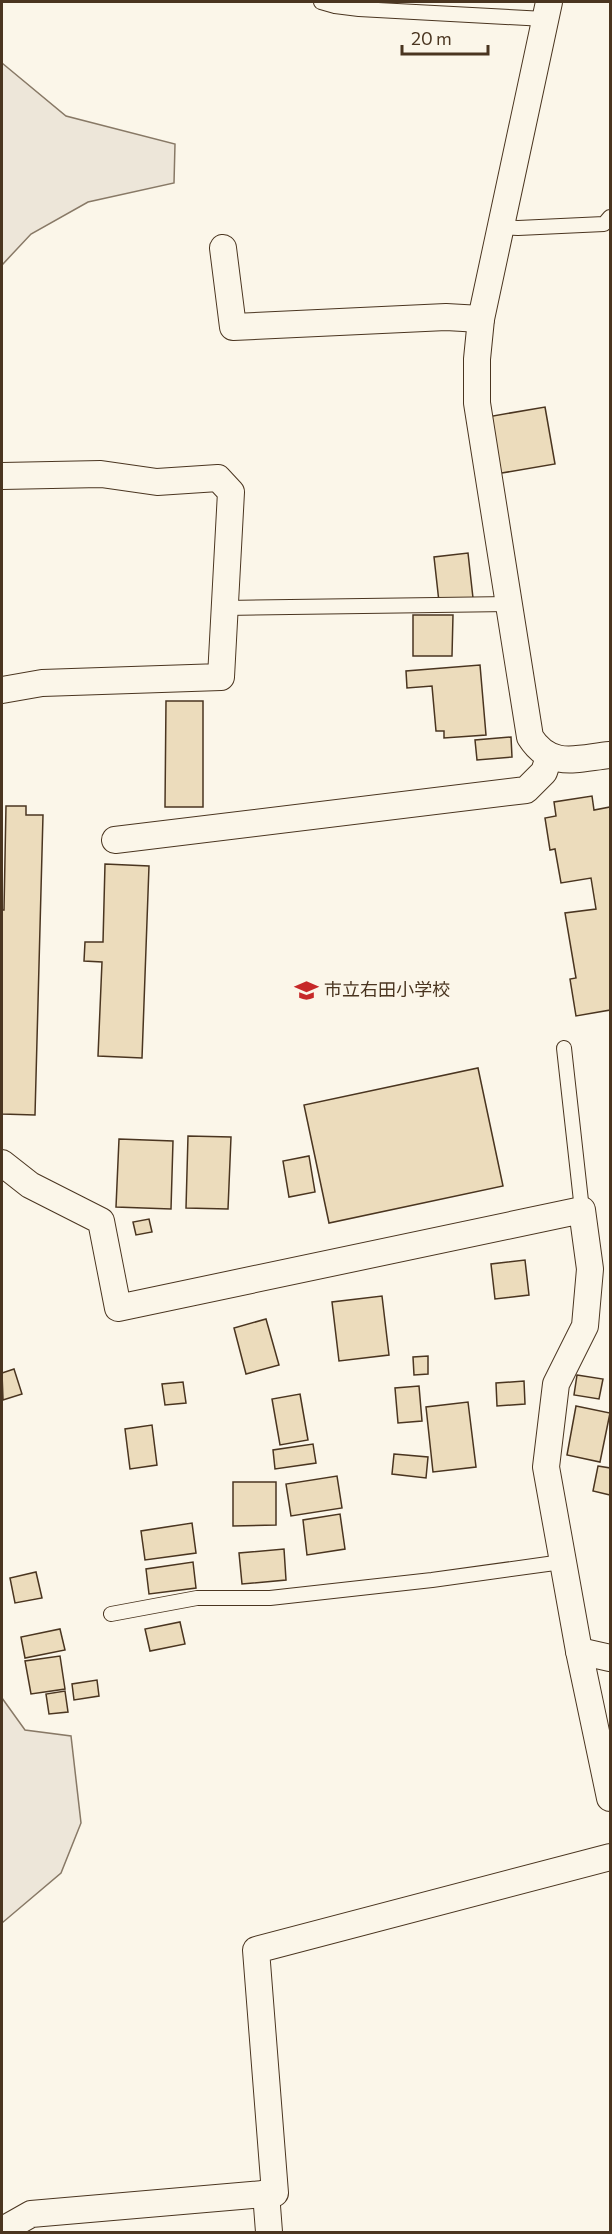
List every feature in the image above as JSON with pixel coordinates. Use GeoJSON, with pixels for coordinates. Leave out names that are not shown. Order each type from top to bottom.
{"type":"FeatureCollection","features":[{"type":"Feature","properties":{"kind":"street"},"geometry":{"type":"LineString","coordinates":[[547,10],[481,319],[477,359],[477,404],[530,737],[538,749],[549,757],[566,760],[610,755]]}},
{"type":"Feature","properties":{"kind":"street"},"geometry":{"type":"LineString","coordinates":[[224,248],[233,327],[446,317],[481,319]]}},
{"type":"Feature","properties":{"kind":"street"},"geometry":{"type":"LineString","coordinates":[[2,476],[101,474],[157,482],[218,478],[231,492],[221,677],[42,683],[2,690]]}},
{"type":"Feature","properties":{"kind":"street"},"geometry":{"type":"LineString","coordinates":[[115,840],[526,790],[544,772],[549,757]]}},
{"type":"Feature","properties":{"kind":"street"},"geometry":{"type":"LineString","coordinates":[[2,1162],[30,1185],[101,1221],[118,1308],[582,1210],[590,1269],[585,1326],[556,1384],[546,1467],[579,1651],[610,1798]]}},
{"type":"Feature","properties":{"kind":"street"},"geometry":{"type":"LineString","coordinates":[[579,1651],[610,1658]]}},
{"type":"Feature","properties":{"kind":"street"},"geometry":{"type":"LineString","coordinates":[[4,2232],[8,2226],[31,2214],[275,2193],[256,1950],[610,1857]]}},
{"type":"Feature","properties":{"kind":"street"},"geometry":{"type":"LineString","coordinates":[[266,2193],[269,2232]]}},
{"type":"Feature","properties":{"kind":"lane"},"geometry":{"type":"LineString","coordinates":[[321,2],[359,9],[547,10]]}},
{"type":"Feature","properties":{"kind":"lane"},"geometry":{"type":"LineString","coordinates":[[500,227],[604,224],[610,217]]}},
{"type":"Feature","properties":{"kind":"lane"},"geometry":{"type":"LineString","coordinates":[[225,608],[509,604]]}},
{"type":"Feature","properties":{"kind":"lane"},"geometry":{"type":"LineString","coordinates":[[564,1048],[582,1210]]}},
{"type":"Feature","properties":{"kind":"lane"},"geometry":{"type":"LineString","coordinates":[[111,1614],[196,1598],[270,1598],[432,1580],[562,1562]]}},
{"type":"Feature","properties":{"kind":"shaded area"},"geometry":{"type":"Polygon","coordinates":[[[2,63],[66,116],[175,144],[174,183],[88,202],[31,234],[2,265],[2,63]]]}},
{"type":"Feature","properties":{"kind":"shaded area"},"geometry":{"type":"Polygon","coordinates":[[[2,1698],[25,1730],[71,1736],[81,1823],[61,1873],[2,1923],[2,1698]]]}},
{"type":"Feature","properties":{"kind":"building"},"geometry":{"type":"Polygon","coordinates":[[[545,407],[555,464],[496,474],[487,417],[545,407]]]}},
{"type":"Feature","properties":{"kind":"building"},"geometry":{"type":"Polygon","coordinates":[[[468,553],[473,598],[439,602],[434,557],[468,553]]]}},
{"type":"Feature","properties":{"kind":"building"},"geometry":{"type":"Polygon","coordinates":[[[413,615],[453,615],[452,656],[413,656],[413,615]]]}},
{"type":"Feature","properties":{"kind":"building"},"geometry":{"type":"Polygon","coordinates":[[[480,665],[486,735],[444,738],[444,731],[436,731],[432,686],[407,688],[406,671],[480,665]]]}},
{"type":"Feature","properties":{"kind":"building"},"geometry":{"type":"Polygon","coordinates":[[[166,701],[203,701],[203,807],[165,807],[166,701]]]}},
{"type":"Feature","properties":{"kind":"building"},"geometry":{"type":"Polygon","coordinates":[[[511,737],[512,757],[477,760],[475,740],[511,737]]]}},
{"type":"Feature","properties":{"kind":"building"},"geometry":{"type":"Polygon","coordinates":[[[592,796],[594,810],[610,807],[610,1010],[576,1016],[570,979],[576,978],[565,913],[596,909],[591,878],[561,883],[555,849],[550,850],[545,818],[556,816],[554,802],[592,796]]]}},
{"type":"Feature","properties":{"kind":"building"},"geometry":{"type":"Polygon","coordinates":[[[6,806],[26,806],[26,815],[43,815],[35,1115],[2,1114],[2,910],[4,910],[6,806]]]}},
{"type":"Feature","properties":{"kind":"building"},"geometry":{"type":"Polygon","coordinates":[[[105,864],[149,866],[142,1058],[98,1056],[102,962],[84,961],[85,942],[103,942],[105,864]]]}},
{"type":"Feature","properties":{"kind":"building"},"geometry":{"type":"Polygon","coordinates":[[[478,1068],[503,1186],[329,1223],[304,1105],[478,1068]]]}},
{"type":"Feature","properties":{"kind":"building"},"geometry":{"type":"Polygon","coordinates":[[[188,1136],[231,1137],[228,1209],[186,1208],[188,1136]]]}},
{"type":"Feature","properties":{"kind":"building"},"geometry":{"type":"Polygon","coordinates":[[[119,1139],[173,1141],[171,1209],[116,1207],[119,1139]]]}},
{"type":"Feature","properties":{"kind":"building"},"geometry":{"type":"Polygon","coordinates":[[[309,1156],[315,1192],[289,1197],[283,1161],[309,1156]]]}},
{"type":"Feature","properties":{"kind":"building"},"geometry":{"type":"Polygon","coordinates":[[[149,1219],[152,1232],[136,1235],[133,1222],[149,1219]]]}},
{"type":"Feature","properties":{"kind":"building"},"geometry":{"type":"Polygon","coordinates":[[[525,1260],[529,1295],[495,1299],[491,1264],[525,1260]]]}},
{"type":"Feature","properties":{"kind":"building"},"geometry":{"type":"Polygon","coordinates":[[[382,1296],[389,1355],[339,1361],[332,1302],[382,1296]]]}},
{"type":"Feature","properties":{"kind":"building"},"geometry":{"type":"Polygon","coordinates":[[[266,1319],[279,1365],[246,1374],[234,1328],[266,1319]]]}},
{"type":"Feature","properties":{"kind":"building"},"geometry":{"type":"Polygon","coordinates":[[[428,1356],[428,1374],[414,1375],[413,1357],[428,1356]]]}},
{"type":"Feature","properties":{"kind":"building"},"geometry":{"type":"Polygon","coordinates":[[[14,1369],[22,1394],[3,1400],[2,1373],[14,1369]]]}},
{"type":"Feature","properties":{"kind":"building"},"geometry":{"type":"Polygon","coordinates":[[[577,1375],[603,1379],[599,1399],[574,1395],[577,1375]]]}},
{"type":"Feature","properties":{"kind":"building"},"geometry":{"type":"Polygon","coordinates":[[[524,1381],[525,1404],[497,1406],[496,1383],[524,1381]]]}},
{"type":"Feature","properties":{"kind":"building"},"geometry":{"type":"Polygon","coordinates":[[[183,1382],[186,1403],[165,1405],[162,1384],[183,1382]]]}},
{"type":"Feature","properties":{"kind":"building"},"geometry":{"type":"Polygon","coordinates":[[[419,1386],[422,1421],[398,1423],[395,1388],[419,1386]]]}},
{"type":"Feature","properties":{"kind":"building"},"geometry":{"type":"Polygon","coordinates":[[[300,1394],[308,1440],[280,1445],[272,1399],[300,1394]]]}},
{"type":"Feature","properties":{"kind":"building"},"geometry":{"type":"Polygon","coordinates":[[[468,1402],[476,1467],[433,1472],[426,1407],[468,1402]]]}},
{"type":"Feature","properties":{"kind":"building"},"geometry":{"type":"Polygon","coordinates":[[[576,1406],[610,1413],[600,1462],[567,1455],[576,1406]]]}},
{"type":"Feature","properties":{"kind":"building"},"geometry":{"type":"Polygon","coordinates":[[[152,1425],[157,1465],[130,1469],[125,1429],[152,1425]]]}},
{"type":"Feature","properties":{"kind":"building"},"geometry":{"type":"Polygon","coordinates":[[[313,1444],[316,1463],[275,1469],[273,1450],[313,1444]]]}},
{"type":"Feature","properties":{"kind":"building"},"geometry":{"type":"Polygon","coordinates":[[[394,1454],[428,1457],[426,1478],[392,1474],[394,1454]]]}},
{"type":"Feature","properties":{"kind":"building"},"geometry":{"type":"Polygon","coordinates":[[[598,1466],[610,1468],[610,1495],[593,1491],[598,1466]]]}},
{"type":"Feature","properties":{"kind":"building"},"geometry":{"type":"Polygon","coordinates":[[[337,1476],[342,1508],[291,1516],[286,1484],[337,1476]]]}},
{"type":"Feature","properties":{"kind":"building"},"geometry":{"type":"Polygon","coordinates":[[[233,1482],[276,1482],[276,1525],[233,1526],[233,1482]]]}},
{"type":"Feature","properties":{"kind":"building"},"geometry":{"type":"Polygon","coordinates":[[[340,1514],[345,1549],[307,1555],[303,1520],[340,1514]]]}},
{"type":"Feature","properties":{"kind":"building"},"geometry":{"type":"Polygon","coordinates":[[[192,1523],[196,1553],[145,1560],[141,1531],[192,1523]]]}},
{"type":"Feature","properties":{"kind":"building"},"geometry":{"type":"Polygon","coordinates":[[[284,1549],[286,1580],[242,1584],[239,1553],[284,1549]]]}},
{"type":"Feature","properties":{"kind":"building"},"geometry":{"type":"Polygon","coordinates":[[[193,1562],[196,1588],[149,1594],[146,1569],[193,1562]]]}},
{"type":"Feature","properties":{"kind":"building"},"geometry":{"type":"Polygon","coordinates":[[[36,1572],[42,1598],[15,1603],[10,1578],[36,1572]]]}},
{"type":"Feature","properties":{"kind":"building"},"geometry":{"type":"Polygon","coordinates":[[[180,1622],[185,1644],[150,1651],[145,1629],[180,1622]]]}},
{"type":"Feature","properties":{"kind":"building"},"geometry":{"type":"Polygon","coordinates":[[[60,1629],[65,1650],[25,1658],[21,1637],[60,1629]]]}},
{"type":"Feature","properties":{"kind":"building"},"geometry":{"type":"Polygon","coordinates":[[[60,1656],[65,1689],[31,1694],[25,1661],[60,1656]]]}},
{"type":"Feature","properties":{"kind":"building"},"geometry":{"type":"Polygon","coordinates":[[[97,1680],[99,1696],[74,1700],[72,1684],[97,1680]]]}},
{"type":"Feature","properties":{"kind":"building"},"geometry":{"type":"Polygon","coordinates":[[[65,1691],[68,1712],[49,1714],[46,1694],[65,1691]]]}},
{"type":"Feature","properties":{"kind":"place","name":"市立右田小学校"},"geometry":{"type":"Point","coordinates":[306,990]}}]}
